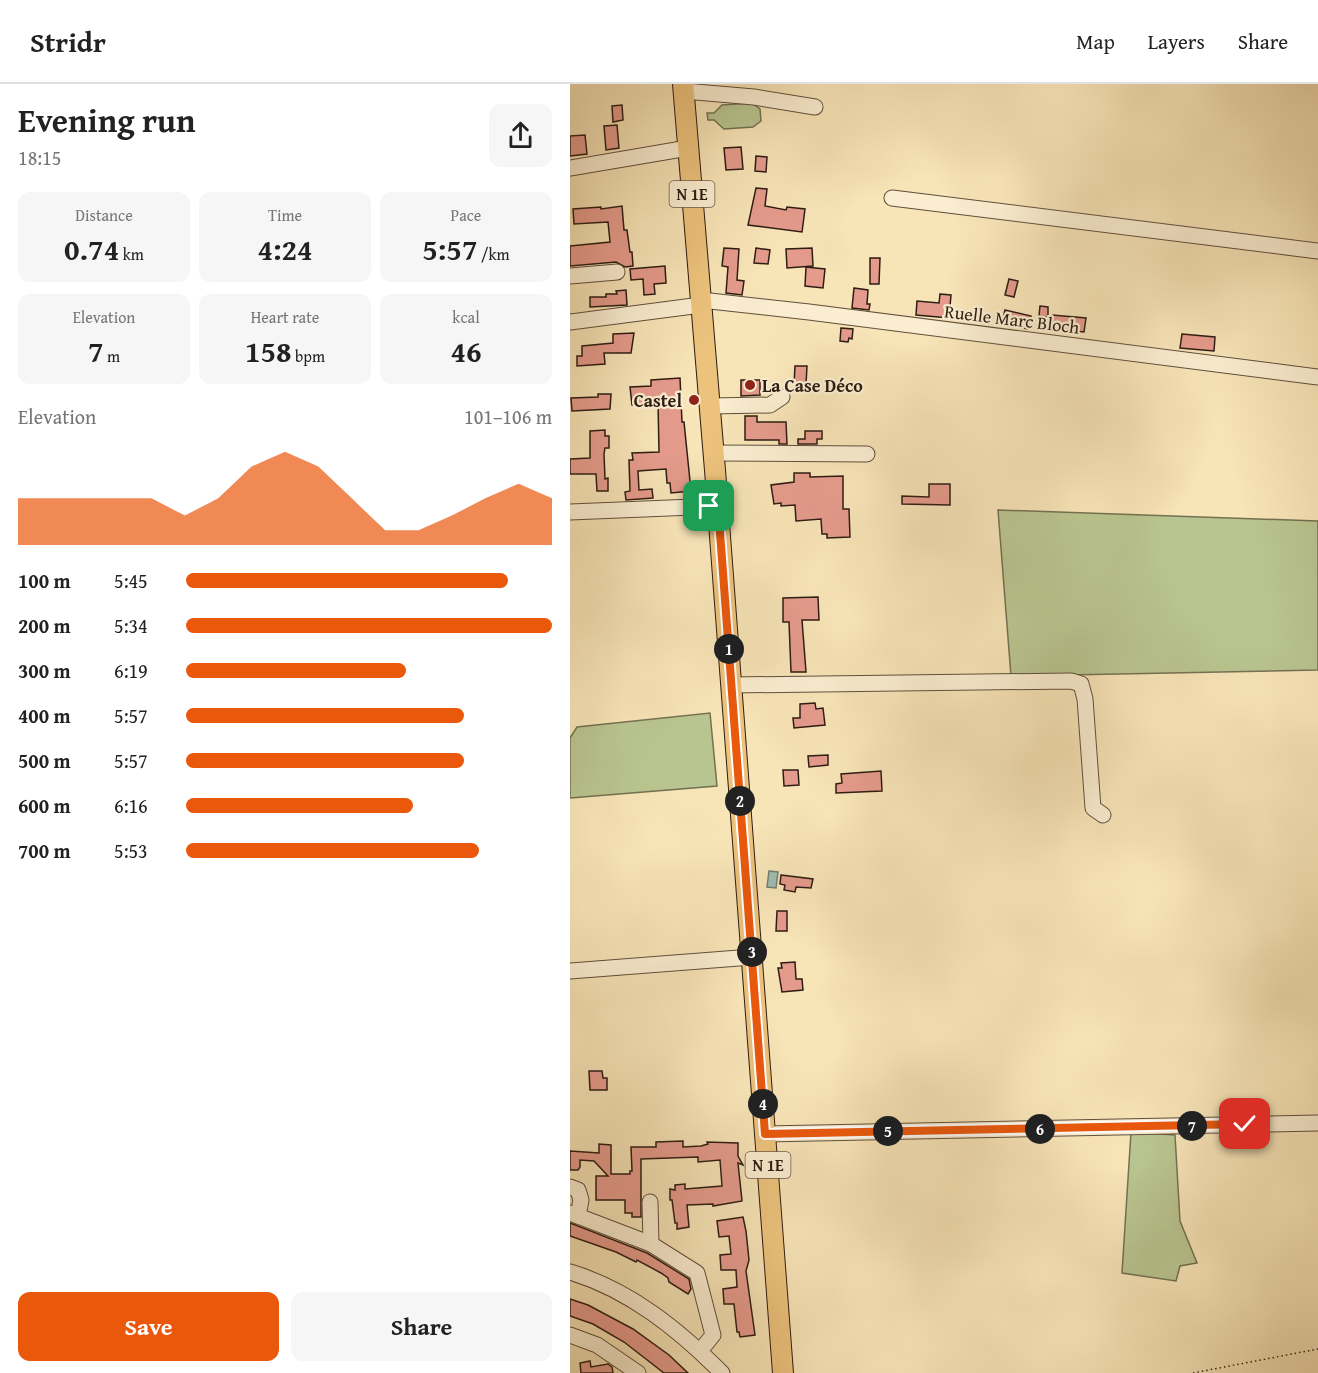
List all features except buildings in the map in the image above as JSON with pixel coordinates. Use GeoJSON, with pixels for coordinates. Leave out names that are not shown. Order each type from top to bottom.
{"type":"FeatureCollection","features":[{"type":"Feature","properties":{"kind":"main road","name":"N 1E"},"geometry":{"type":"LineString","coordinates":[[684,87],[714,453],[783,1373]]}},
{"type":"Feature","properties":{"kind":"street"},"geometry":{"type":"LineString","coordinates":[[684,87],[815,107]]}},
{"type":"Feature","properties":{"kind":"street"},"geometry":{"type":"LineString","coordinates":[[570,168],[688,147]]}},
{"type":"Feature","properties":{"kind":"street"},"geometry":{"type":"LineString","coordinates":[[892,198],[1318,251]]}},
{"type":"Feature","properties":{"kind":"street"},"geometry":{"type":"LineString","coordinates":[[570,276],[617,272]]}},
{"type":"Feature","properties":{"kind":"street","name":"Ruelle Marc Bloch"},"geometry":{"type":"LineString","coordinates":[[570,322],[701,303],[809,312],[1318,377]]}},
{"type":"Feature","properties":{"kind":"street"},"geometry":{"type":"LineString","coordinates":[[710,409],[782,404]]}},
{"type":"Feature","properties":{"kind":"street"},"geometry":{"type":"LineString","coordinates":[[714,453],[867,454]]}},
{"type":"Feature","properties":{"kind":"street"},"geometry":{"type":"LineString","coordinates":[[570,512],[718,506]]}},
{"type":"Feature","properties":{"kind":"street"},"geometry":{"type":"LineString","coordinates":[[731,685],[1071,681],[1081,684],[1085,699],[1093,808],[1103,815]]}},
{"type":"Feature","properties":{"kind":"street"},"geometry":{"type":"LineString","coordinates":[[570,972],[752,957]]}},
{"type":"Feature","properties":{"kind":"street"},"geometry":{"type":"LineString","coordinates":[[765,1134],[1318,1123]]}},
{"type":"Feature","properties":{"kind":"street"},"geometry":{"type":"LineString","coordinates":[[570,1186],[578,1190],[581,1200],[574,1215],[651,1244],[697,1273],[713,1335],[700,1351]]}},
{"type":"Feature","properties":{"kind":"street"},"geometry":{"type":"LineString","coordinates":[[650,1202],[651,1244]]}},
{"type":"Feature","properties":{"kind":"street"},"geometry":{"type":"LineString","coordinates":[[570,1272],[587,1277],[653,1312],[700,1351],[722,1373]]}},
{"type":"Feature","properties":{"kind":"street"},"geometry":{"type":"LineString","coordinates":[[570,1335],[597,1345],[638,1373]]}},
{"type":"Feature","properties":{"kind":"path"},"geometry":{"type":"LineString","coordinates":[[1193,1373],[1318,1349]]}},
{"type":"Feature","properties":{"kind":"green space"},"geometry":{"type":"Polygon","coordinates":[[[752,103],[760,109],[761,121],[753,127],[724,129],[714,120],[708,120],[707,113],[714,113],[722,105],[752,103]]]}},
{"type":"Feature","properties":{"kind":"green space"},"geometry":{"type":"Polygon","coordinates":[[[998,510],[1318,521],[1318,670],[1011,676],[998,510]]]}},
{"type":"Feature","properties":{"kind":"green space"},"geometry":{"type":"Polygon","coordinates":[[[710,713],[717,786],[570,798],[570,738],[577,727],[710,713]]]}},
{"type":"Feature","properties":{"kind":"green space"},"geometry":{"type":"Polygon","coordinates":[[[1131,1132],[1175,1135],[1180,1221],[1197,1263],[1180,1266],[1176,1281],[1122,1273],[1131,1132]]]}},
{"type":"Feature","properties":{"kind":"water"},"geometry":{"type":"Polygon","coordinates":[[[769,871],[778,872],[776,888],[767,887],[769,871]]]}},
{"type":"Feature","properties":{"kind":"place","name":"La Case Déco"},"geometry":{"type":"Point","coordinates":[750,385]}},
{"type":"Feature","properties":{"kind":"place","name":"Castel"},"geometry":{"type":"Point","coordinates":[694,400]}},
{"type":"Feature","properties":{"kind":"route"},"geometry":{"type":"LineString","coordinates":[[709,506],[718,506],[765,1134],[1245,1124]]}}]}
